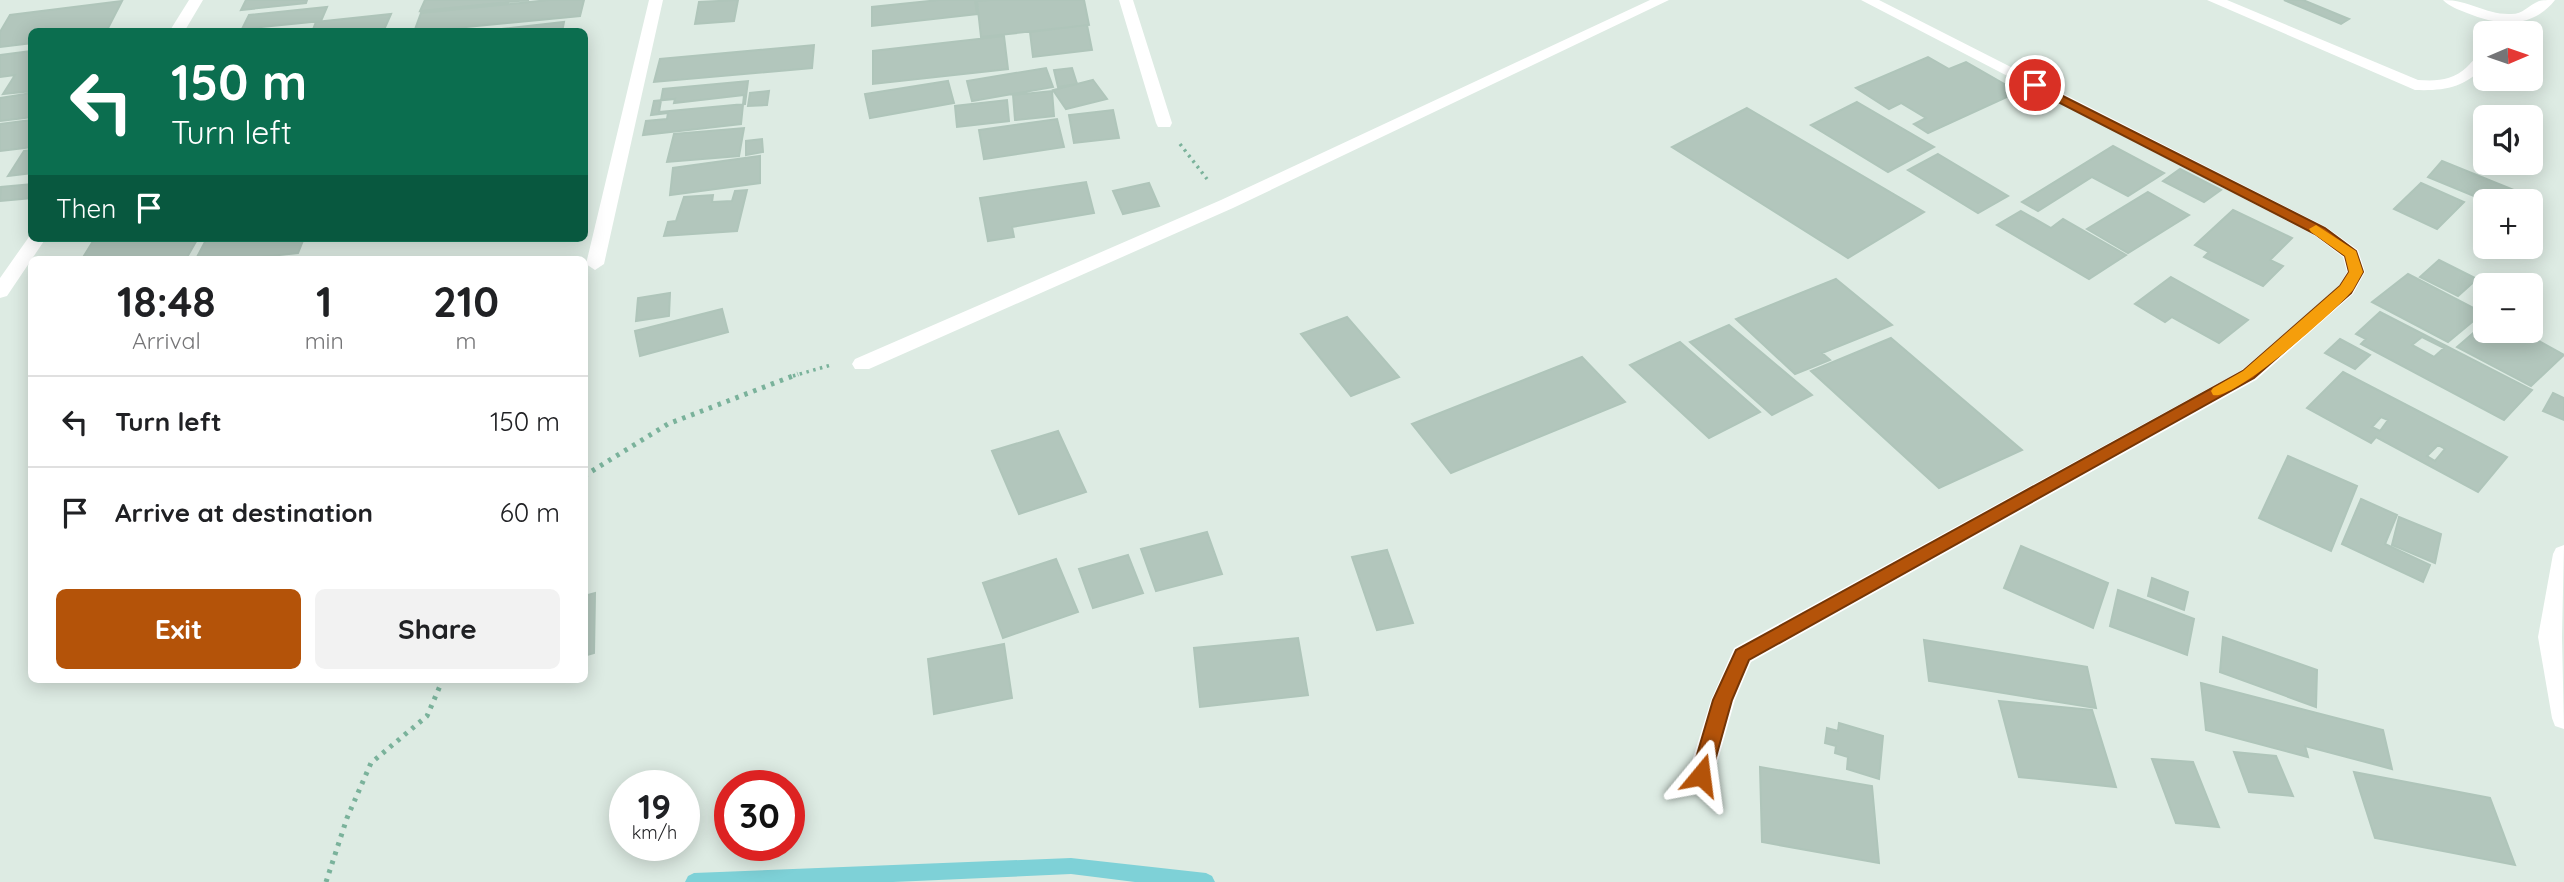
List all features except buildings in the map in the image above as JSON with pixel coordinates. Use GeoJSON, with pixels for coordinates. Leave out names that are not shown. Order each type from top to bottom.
{"type":"FeatureCollection","features":[{"type":"Feature","properties":{"kind":"street"},"geometry":{"type":"LineString","coordinates":[[178,28],[195,0]]}},
{"type":"Feature","properties":{"kind":"street"},"geometry":{"type":"LineString","coordinates":[[595,264],[656,0]]}},
{"type":"Feature","properties":{"kind":"street"},"geometry":{"type":"LineString","coordinates":[[1126,0],[1164,123]]}},
{"type":"Feature","properties":{"kind":"street"},"geometry":{"type":"LineString","coordinates":[[862,364],[1227,204],[1662,0]]}},
{"type":"Feature","properties":{"kind":"street"},"geometry":{"type":"LineString","coordinates":[[1701,775],[1723,700],[1742,655],[2249,374],[2346,290],[2356,272],[2351,254],[2320,231],[1868,0]]}},
{"type":"Feature","properties":{"kind":"street"},"geometry":{"type":"LineString","coordinates":[[2214,0],[2415,85],[2436,86],[2464,81],[2473,71]]}},
{"type":"Feature","properties":{"kind":"street"},"geometry":{"type":"LineString","coordinates":[[2450,0],[2486,15],[2505,19],[2530,15],[2548,0]]}},
{"type":"Feature","properties":{"kind":"street"},"geometry":{"type":"LineString","coordinates":[[2486,15],[2486,21]]}},
{"type":"Feature","properties":{"kind":"street"},"geometry":{"type":"LineString","coordinates":[[0,292],[34,242]]}},
{"type":"Feature","properties":{"kind":"street"},"geometry":{"type":"LineString","coordinates":[[2564,554],[2550,638],[2564,718]]}},
{"type":"Feature","properties":{"kind":"path"},"geometry":{"type":"LineString","coordinates":[[1164,123],[1227,204]]}},
{"type":"Feature","properties":{"kind":"path"},"geometry":{"type":"LineString","coordinates":[[588,474],[668,424],[817,369],[862,364]]}},
{"type":"Feature","properties":{"kind":"path"},"geometry":{"type":"LineString","coordinates":[[326,882],[347,818],[371,763],[427,716],[441,683]]}},
{"type":"Feature","properties":{"kind":"waterway"},"geometry":{"type":"LineString","coordinates":[[694,882],[1071,866],[1206,882]]}},
{"type":"Feature","properties":{"kind":"slow traffic"},"geometry":{"type":"LineString","coordinates":[[2218,391],[2249,374],[2346,290],[2356,272],[2351,254],[2316,229]]}},
{"type":"Feature","properties":{"kind":"route"},"geometry":{"type":"LineString","coordinates":[[1701,775],[1723,700],[1742,655],[2249,374],[2346,290],[2356,272],[2351,254],[2320,231],[2035,85]]}}]}
